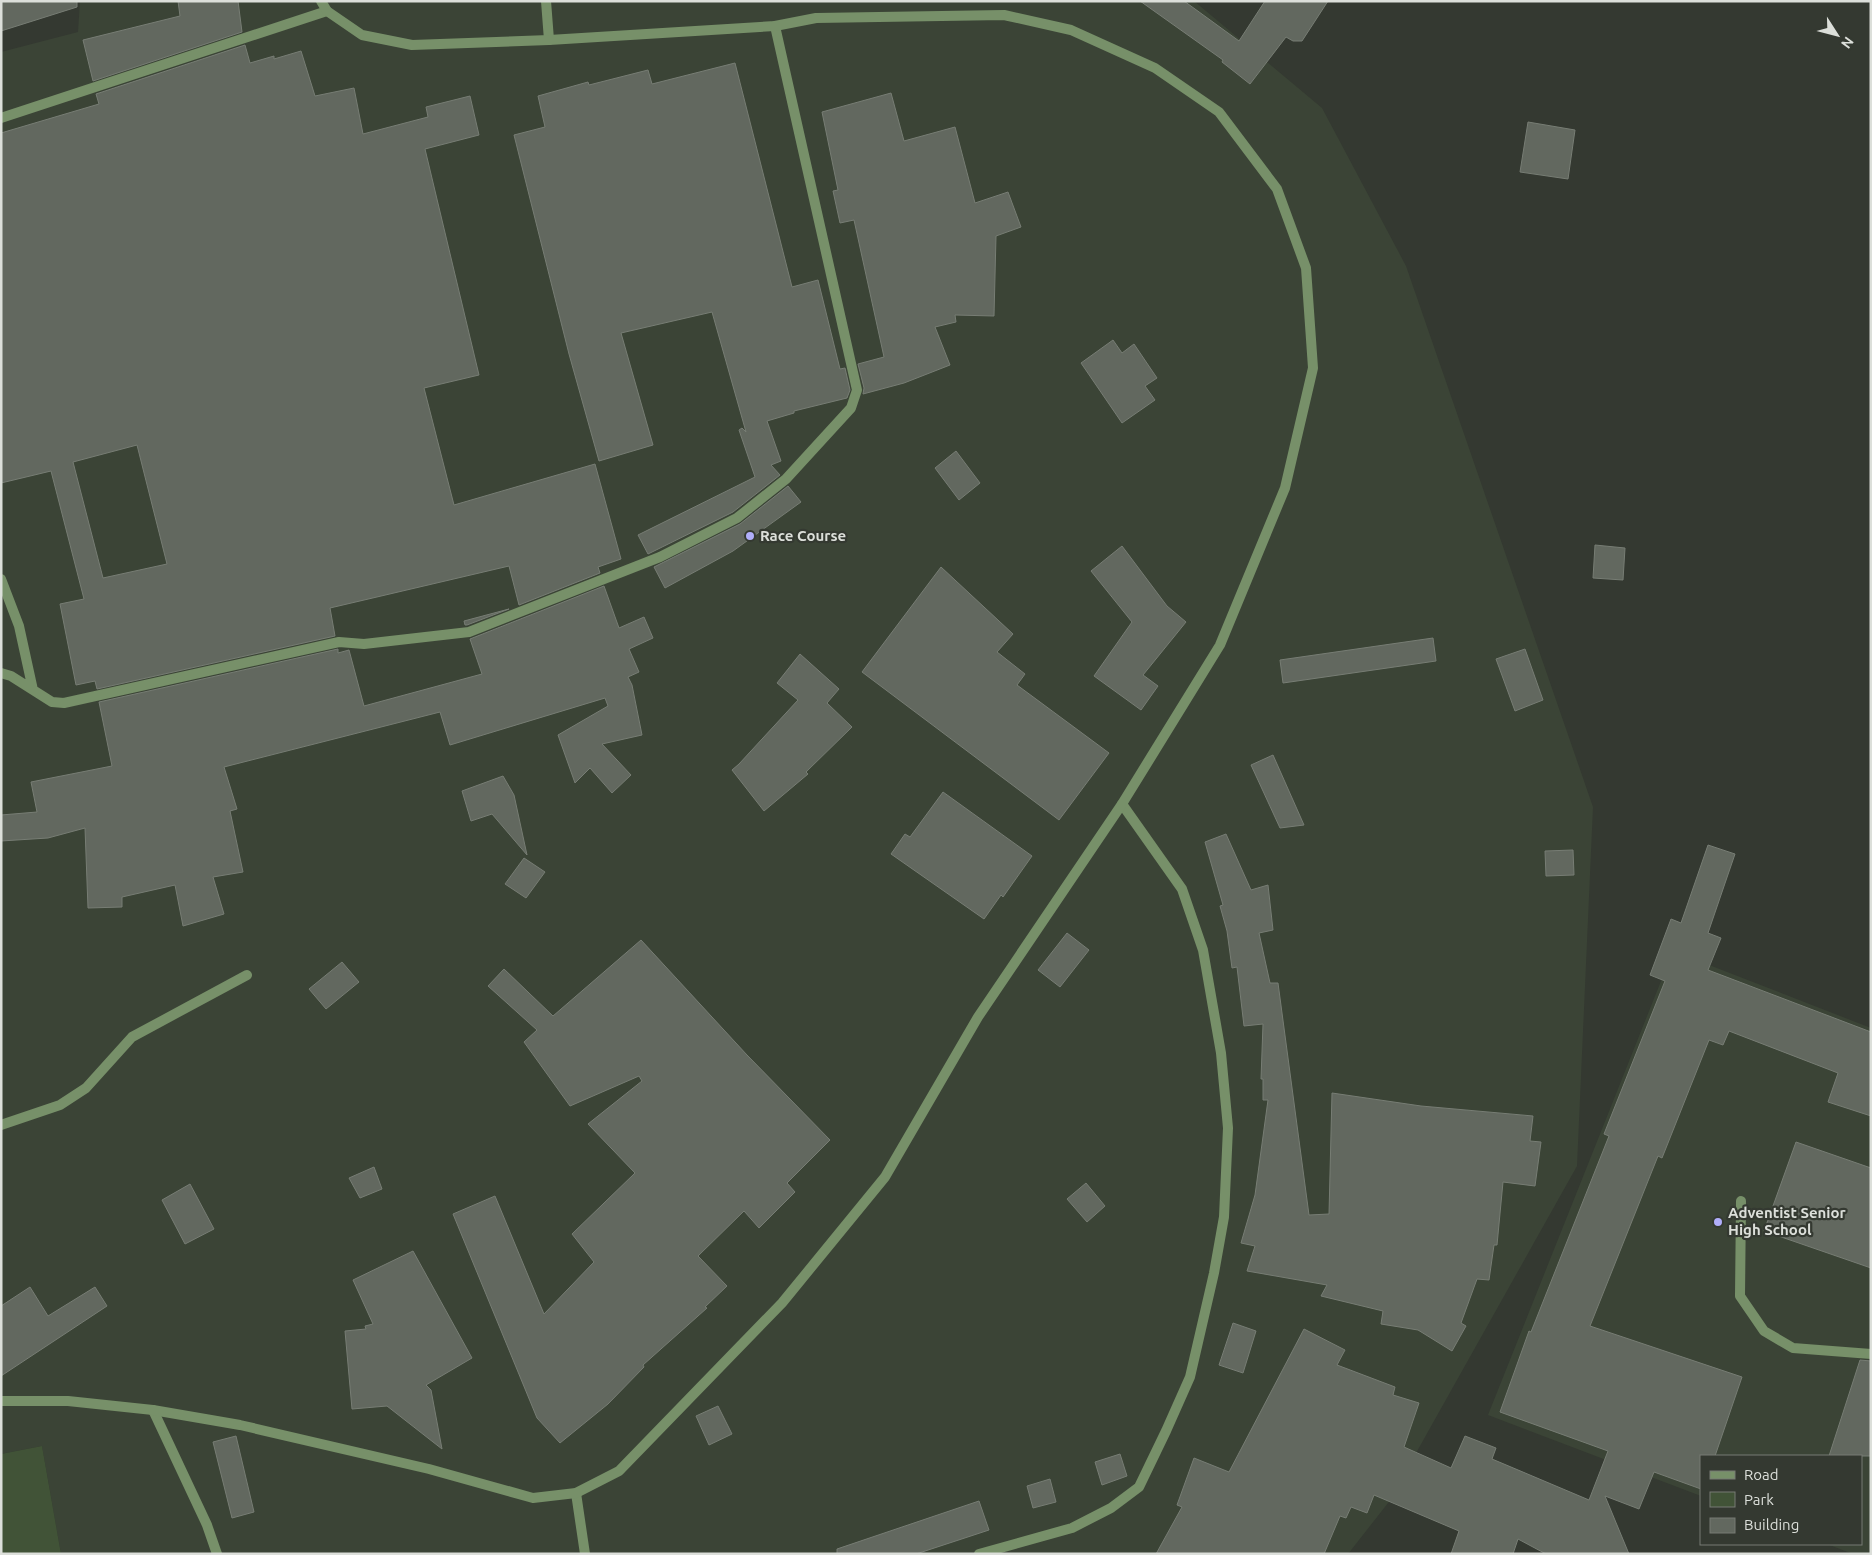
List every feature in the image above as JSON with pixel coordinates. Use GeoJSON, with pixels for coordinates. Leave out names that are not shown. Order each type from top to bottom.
{"type":"FeatureCollection","features":[{"type":"Feature","properties":{"kind":"street"},"geometry":{"type":"LineString","coordinates":[[1,1401],[68,1401],[153,1410],[240,1425],[429,1469],[533,1498],[576,1493],[619,1471],[782,1303],[885,1177],[978,1017],[1122,804],[1220,645],[1285,488],[1313,368],[1306,268],[1277,189],[1219,112],[1155,68],[1071,30],[1004,15],[816,18],[775,26],[549,40],[412,45],[362,35],[327,11],[321,1]]}},
{"type":"Feature","properties":{"kind":"street"},"geometry":{"type":"LineString","coordinates":[[546,1],[549,40]]}},
{"type":"Feature","properties":{"kind":"street"},"geometry":{"type":"LineString","coordinates":[[1,118],[327,11]]}},
{"type":"Feature","properties":{"kind":"street"},"geometry":{"type":"LineString","coordinates":[[1,673],[11,676],[52,702],[64,703],[339,642],[364,644],[469,632],[660,557],[737,518],[786,479],[851,408],[857,390],[775,26]]}},
{"type":"Feature","properties":{"kind":"street"},"geometry":{"type":"LineString","coordinates":[[1,579],[19,626],[33,690]]}},
{"type":"Feature","properties":{"kind":"street"},"geometry":{"type":"LineString","coordinates":[[979,1554],[1072,1528],[1111,1508],[1138,1487],[1190,1377],[1214,1273],[1224,1217],[1228,1128],[1221,1053],[1203,950],[1182,889],[1122,804]]}},
{"type":"Feature","properties":{"kind":"street"},"geometry":{"type":"LineString","coordinates":[[1,1125],[60,1105],[86,1088],[132,1037],[247,975]]}},
{"type":"Feature","properties":{"kind":"street"},"geometry":{"type":"LineString","coordinates":[[1742,1201],[1740,1296],[1764,1331],[1793,1348],[1871,1354]]}},
{"type":"Feature","properties":{"kind":"street"},"geometry":{"type":"LineString","coordinates":[[153,1410],[207,1525],[216,1554]]}},
{"type":"Feature","properties":{"kind":"street"},"geometry":{"type":"LineString","coordinates":[[576,1493],[585,1554]]}},
{"type":"Feature","properties":{"kind":"shaded area","name":"Race Course"},"geometry":{"type":"Polygon","coordinates":[[[80,1],[1194,1],[1322,108],[1406,266],[1593,807],[1577,1166],[1388,1503],[1348,1554],[61,1554],[42,1446],[1,1454],[1,52],[78,32],[80,1]]]}},
{"type":"Feature","properties":{"kind":"shaded area","name":"Adventist Senior High School"},"geometry":{"type":"Polygon","coordinates":[[[1673,951],[1871,1028],[1871,1554],[1853,1554],[1830,1545],[1862,1545],[1862,1455],[1700,1455],[1700,1496],[1488,1415],[1673,951]]]}},
{"type":"Feature","properties":{"kind":"green space"},"geometry":{"type":"Polygon","coordinates":[[[42,1446],[61,1554],[1,1554],[1,1454],[42,1446]]]}},
{"type":"Feature","properties":{"kind":"building"},"geometry":{"type":"Polygon","coordinates":[[[1,1],[77,1],[77,7],[1,31],[1,1]]]}},
{"type":"Feature","properties":{"kind":"building"},"geometry":{"type":"Polygon","coordinates":[[[178,1],[238,1],[242,32],[93,81],[83,40],[180,16],[178,1]]]}},
{"type":"Feature","properties":{"kind":"building"},"geometry":{"type":"Polygon","coordinates":[[[1140,1],[1184,1],[1239,41],[1265,1],[1328,1],[1302,41],[1293,41],[1286,37],[1250,84],[1222,62],[1223,60],[1140,1]]]}},
{"type":"Feature","properties":{"kind":"building"},"geometry":{"type":"Polygon","coordinates":[[[245,45],[250,63],[274,56],[274,59],[301,51],[315,96],[354,88],[363,134],[428,117],[426,107],[470,96],[479,135],[425,149],[479,375],[424,388],[454,505],[595,464],[621,559],[598,567],[600,573],[519,605],[509,566],[330,608],[335,636],[97,689],[95,681],[76,685],[60,604],[84,599],[51,471],[1,483],[1,133],[99,104],[96,94],[245,45]],[[137,445],[73,462],[103,578],[167,564],[137,445]]]}},
{"type":"Feature","properties":{"kind":"building"},"geometry":{"type":"Polygon","coordinates":[[[735,63],[792,287],[818,280],[840,369],[845,368],[850,390],[847,398],[794,411],[794,413],[767,421],[781,461],[771,465],[780,475],[733,512],[648,554],[638,535],[755,477],[739,430],[742,428],[746,432],[712,312],[621,333],[653,445],[599,461],[569,354],[514,135],[545,127],[538,96],[588,82],[589,85],[648,70],[652,84],[735,63]]]}},
{"type":"Feature","properties":{"kind":"building"},"geometry":{"type":"Polygon","coordinates":[[[891,93],[904,141],[955,127],[975,203],[1008,192],[1021,227],[996,236],[994,316],[955,315],[956,322],[935,327],[950,365],[904,383],[863,394],[864,388],[858,364],[884,357],[854,220],[840,223],[833,191],[838,190],[822,112],[891,93]]]}},
{"type":"Feature","properties":{"kind":"building"},"geometry":{"type":"Polygon","coordinates":[[[1528,122],[1575,130],[1568,179],[1520,172],[1528,122]]]}},
{"type":"Feature","properties":{"kind":"building"},"geometry":{"type":"Polygon","coordinates":[[[1113,340],[1122,353],[1134,344],[1157,378],[1145,386],[1155,400],[1122,423],[1081,363],[1113,340]]]}},
{"type":"Feature","properties":{"kind":"building"},"geometry":{"type":"Polygon","coordinates":[[[956,451],[980,483],[959,500],[935,468],[956,451]]]}},
{"type":"Feature","properties":{"kind":"building"},"geometry":{"type":"Polygon","coordinates":[[[788,486],[801,502],[733,551],[665,588],[654,567],[740,524],[788,486]]]}},
{"type":"Feature","properties":{"kind":"building"},"geometry":{"type":"Polygon","coordinates":[[[1595,545],[1625,548],[1623,580],[1593,578],[1595,545]]]}},
{"type":"Feature","properties":{"kind":"building"},"geometry":{"type":"Polygon","coordinates":[[[1122,546],[1167,606],[1186,622],[1143,675],[1158,686],[1141,710],[1094,676],[1132,622],[1091,571],[1122,546]]]}},
{"type":"Feature","properties":{"kind":"building"},"geometry":{"type":"Polygon","coordinates":[[[941,567],[1013,634],[997,652],[1025,674],[1017,685],[1109,753],[1059,820],[862,672],[941,567]]]}},
{"type":"Feature","properties":{"kind":"building"},"geometry":{"type":"Polygon","coordinates":[[[604,586],[619,628],[644,617],[653,638],[629,649],[639,672],[628,677],[632,685],[642,735],[602,744],[631,775],[612,793],[590,768],[575,783],[558,735],[608,706],[605,698],[450,745],[440,712],[224,767],[237,809],[230,811],[243,872],[213,877],[224,914],[183,926],[175,885],[122,897],[122,907],[88,908],[85,828],[48,838],[1,841],[1,815],[37,812],[31,782],[112,766],[99,702],[338,649],[338,653],[349,650],[364,706],[482,674],[470,639],[604,586]]]}},
{"type":"Feature","properties":{"kind":"building"},"geometry":{"type":"Polygon","coordinates":[[[509,609],[467,625],[465,625],[464,621],[509,609]]]}},
{"type":"Feature","properties":{"kind":"building"},"geometry":{"type":"Polygon","coordinates":[[[1433,638],[1436,661],[1283,683],[1280,660],[1433,638]]]}},
{"type":"Feature","properties":{"kind":"building"},"geometry":{"type":"Polygon","coordinates":[[[1525,649],[1543,700],[1515,711],[1496,659],[1525,649]]]}},
{"type":"Feature","properties":{"kind":"building"},"geometry":{"type":"Polygon","coordinates":[[[800,654],[839,689],[827,703],[852,727],[806,772],[808,774],[764,811],[732,770],[798,700],[777,683],[800,654]]]}},
{"type":"Feature","properties":{"kind":"building"},"geometry":{"type":"Polygon","coordinates":[[[1273,755],[1304,825],[1280,828],[1251,765],[1273,755]]]}},
{"type":"Feature","properties":{"kind":"building"},"geometry":{"type":"Polygon","coordinates":[[[503,776],[514,795],[527,855],[492,814],[471,821],[462,791],[503,776]]]}},
{"type":"Feature","properties":{"kind":"building"},"geometry":{"type":"Polygon","coordinates":[[[943,792],[1032,856],[1003,897],[1001,895],[984,919],[891,854],[905,834],[910,837],[943,792]]]}},
{"type":"Feature","properties":{"kind":"building"},"geometry":{"type":"Polygon","coordinates":[[[1226,834],[1251,890],[1268,885],[1273,930],[1259,933],[1270,983],[1278,983],[1309,1215],[1329,1214],[1332,1093],[1421,1106],[1533,1116],[1530,1141],[1541,1142],[1535,1186],[1503,1182],[1497,1245],[1494,1245],[1489,1280],[1477,1279],[1461,1323],[1466,1326],[1452,1351],[1418,1330],[1381,1324],[1383,1311],[1321,1296],[1327,1285],[1247,1271],[1255,1246],[1241,1243],[1255,1195],[1268,1100],[1263,1100],[1263,1079],[1261,1079],[1263,1024],[1244,1026],[1237,967],[1232,968],[1227,931],[1220,906],[1223,905],[1205,842],[1226,834]]]}},
{"type":"Feature","properties":{"kind":"building"},"geometry":{"type":"Polygon","coordinates":[[[1708,845],[1735,854],[1708,933],[1721,938],[1708,970],[1871,1032],[1871,1116],[1828,1102],[1838,1073],[1729,1031],[1723,1045],[1709,1040],[1662,1158],[1658,1156],[1590,1326],[1742,1377],[1715,1455],[1700,1455],[1700,1489],[1654,1472],[1639,1509],[1605,1496],[1629,1554],[1546,1554],[1518,1539],[1513,1554],[1451,1554],[1459,1531],[1374,1495],[1367,1513],[1351,1507],[1346,1518],[1340,1516],[1324,1554],[1156,1554],[1182,1507],[1177,1505],[1194,1458],[1229,1472],[1304,1329],[1345,1350],[1337,1365],[1395,1387],[1393,1395],[1419,1403],[1404,1447],[1451,1468],[1465,1436],[1496,1448],[1492,1459],[1589,1500],[1608,1451],[1500,1412],[1529,1331],[1531,1332],[1609,1136],[1604,1134],[1665,981],[1650,975],[1671,919],[1681,923],[1708,845]]]}},
{"type":"Feature","properties":{"kind":"building"},"geometry":{"type":"Polygon","coordinates":[[[1573,850],[1574,875],[1546,876],[1545,851],[1573,850]]]}},
{"type":"Feature","properties":{"kind":"building"},"geometry":{"type":"Polygon","coordinates":[[[524,858],[545,872],[526,898],[505,884],[524,858]]]}},
{"type":"Feature","properties":{"kind":"building"},"geometry":{"type":"Polygon","coordinates":[[[1067,933],[1089,950],[1060,987],[1038,970],[1067,933]]]}},
{"type":"Feature","properties":{"kind":"building"},"geometry":{"type":"Polygon","coordinates":[[[641,940],[747,1055],[830,1140],[787,1183],[795,1192],[759,1228],[744,1211],[698,1256],[727,1286],[705,1307],[707,1308],[643,1365],[644,1367],[608,1404],[560,1443],[537,1418],[453,1214],[495,1196],[544,1314],[594,1262],[572,1234],[635,1173],[588,1124],[642,1081],[639,1076],[570,1106],[524,1042],[537,1030],[488,986],[504,969],[553,1016],[641,940]]]}},
{"type":"Feature","properties":{"kind":"building"},"geometry":{"type":"Polygon","coordinates":[[[342,962],[359,982],[326,1009],[309,989],[342,962]]]}},
{"type":"Feature","properties":{"kind":"building"},"geometry":{"type":"Polygon","coordinates":[[[1796,1142],[1871,1168],[1871,1268],[1764,1231],[1796,1142]]]}},
{"type":"Feature","properties":{"kind":"building"},"geometry":{"type":"Polygon","coordinates":[[[374,1167],[382,1189],[360,1198],[349,1178],[374,1167]]]}},
{"type":"Feature","properties":{"kind":"building"},"geometry":{"type":"Polygon","coordinates":[[[1086,1183],[1105,1206],[1087,1222],[1067,1199],[1086,1183]]]}},
{"type":"Feature","properties":{"kind":"building"},"geometry":{"type":"Polygon","coordinates":[[[190,1184],[214,1229],[185,1244],[162,1200],[190,1184]]]}},
{"type":"Feature","properties":{"kind":"building"},"geometry":{"type":"Polygon","coordinates":[[[413,1251],[472,1358],[426,1385],[431,1390],[442,1449],[387,1406],[352,1409],[345,1331],[366,1329],[365,1326],[373,1324],[353,1280],[413,1251]]]}},
{"type":"Feature","properties":{"kind":"building"},"geometry":{"type":"Polygon","coordinates":[[[30,1287],[48,1316],[95,1287],[107,1306],[1,1376],[1,1306],[30,1287]]]}},
{"type":"Feature","properties":{"kind":"building"},"geometry":{"type":"Polygon","coordinates":[[[1233,1323],[1256,1331],[1243,1373],[1219,1365],[1233,1323]]]}},
{"type":"Feature","properties":{"kind":"building"},"geometry":{"type":"Polygon","coordinates":[[[1860,1360],[1871,1361],[1871,1456],[1829,1455],[1860,1360]]]}},
{"type":"Feature","properties":{"kind":"building"},"geometry":{"type":"Polygon","coordinates":[[[718,1406],[732,1434],[709,1445],[696,1416],[718,1406]]]}},
{"type":"Feature","properties":{"kind":"building"},"geometry":{"type":"Polygon","coordinates":[[[236,1436],[254,1512],[232,1518],[213,1442],[236,1436]]]}},
{"type":"Feature","properties":{"kind":"building"},"geometry":{"type":"Polygon","coordinates":[[[1120,1454],[1127,1476],[1102,1485],[1095,1462],[1120,1454]]]}},
{"type":"Feature","properties":{"kind":"building"},"geometry":{"type":"Polygon","coordinates":[[[1050,1479],[1056,1502],[1033,1508],[1027,1486],[1050,1479]]]}},
{"type":"Feature","properties":{"kind":"building"},"geometry":{"type":"Polygon","coordinates":[[[979,1501],[989,1530],[916,1554],[837,1554],[837,1549],[979,1501]]]}},
{"type":"Feature","properties":{"kind":"place","name":"Race Course"},"geometry":{"type":"Point","coordinates":[750,536]}},
{"type":"Feature","properties":{"kind":"place","name":"Adventist Senior High School"},"geometry":{"type":"Point","coordinates":[1718,1222]}}]}
